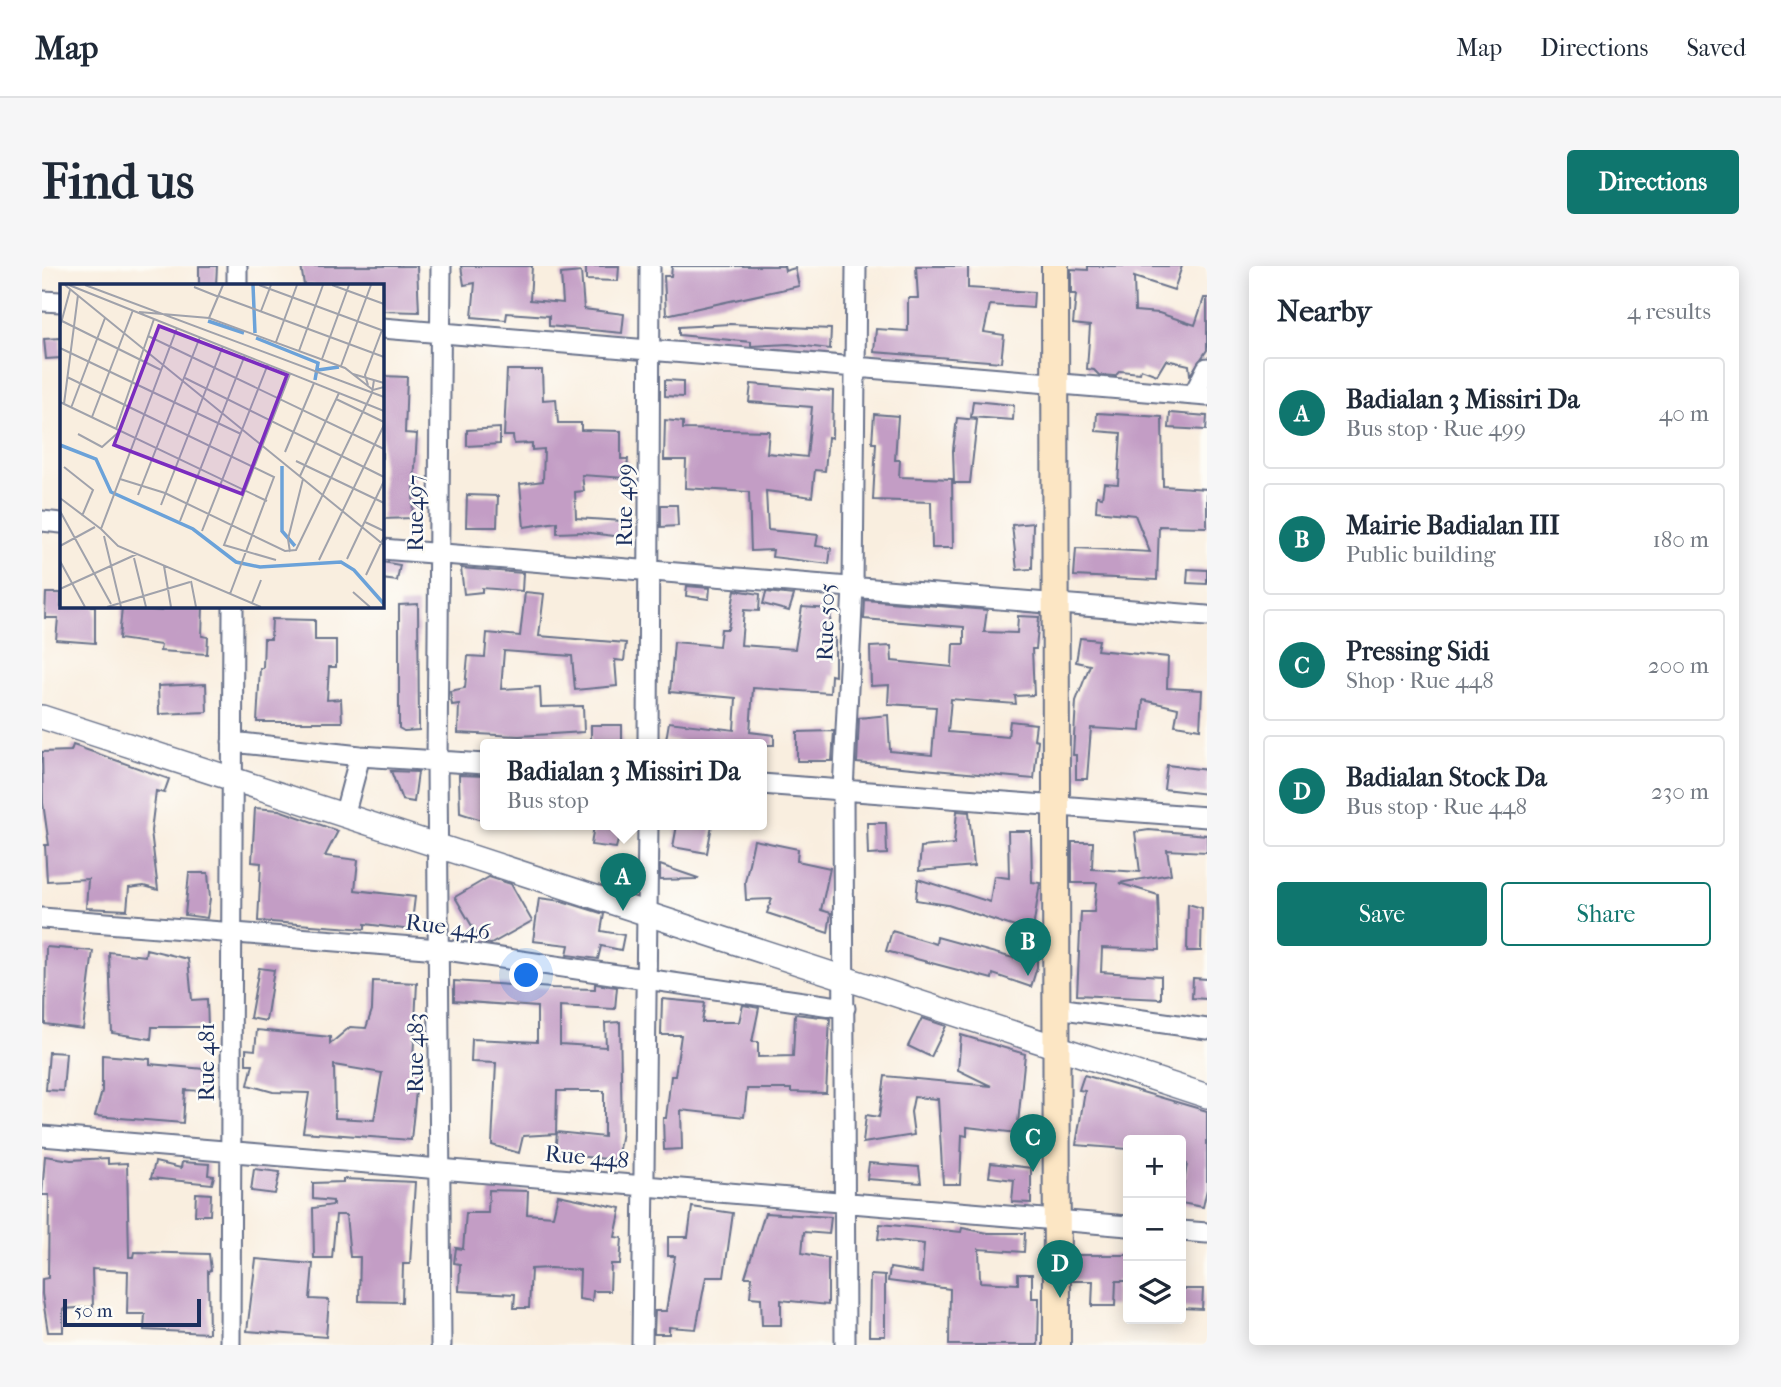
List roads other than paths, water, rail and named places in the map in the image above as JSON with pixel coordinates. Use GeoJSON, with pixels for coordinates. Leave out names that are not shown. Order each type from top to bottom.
{"type":"FeatureCollection","features":[{"type":"Feature","properties":{"kind":"main road"},"geometry":{"type":"LineString","coordinates":[[1055,266],[1057,1345]]}},
{"type":"Feature","properties":{"kind":"street"},"geometry":{"type":"LineString","coordinates":[[237,266],[237,284]]}},
{"type":"Feature","properties":{"kind":"street","name":"Rue497"},"geometry":{"type":"LineString","coordinates":[[437,761],[441,266]]}},
{"type":"Feature","properties":{"kind":"street","name":"Rue 499"},"geometry":{"type":"LineString","coordinates":[[648,739],[650,266]]}},
{"type":"Feature","properties":{"kind":"street","name":"Rue 505"},"geometry":{"type":"LineString","coordinates":[[845,1345],[843,791],[853,587],[856,266]]}},
{"type":"Feature","properties":{"kind":"street"},"geometry":{"type":"LineString","coordinates":[[42,301],[60,302]]}},
{"type":"Feature","properties":{"kind":"street"},"geometry":{"type":"LineString","coordinates":[[383,328],[1200,395],[1207,368]]}},
{"type":"Feature","properties":{"kind":"street"},"geometry":{"type":"LineString","coordinates":[[42,521],[60,523]]}},
{"type":"Feature","properties":{"kind":"street"},"geometry":{"type":"LineString","coordinates":[[383,549],[1207,617]]}},
{"type":"Feature","properties":{"kind":"street","name":"Rue 481"},"geometry":{"type":"LineString","coordinates":[[230,1345],[233,607]]}},
{"type":"Feature","properties":{"kind":"street"},"geometry":{"type":"LineString","coordinates":[[42,717],[1207,1096]]}},
{"type":"Feature","properties":{"kind":"street"},"geometry":{"type":"LineString","coordinates":[[232,742],[360,756],[480,764]]}},
{"type":"Feature","properties":{"kind":"street"},"geometry":{"type":"LineString","coordinates":[[344,816],[360,756]]}},
{"type":"Feature","properties":{"kind":"street","name":"Rue 483"},"geometry":{"type":"LineString","coordinates":[[437,761],[440,1345]]}},
{"type":"Feature","properties":{"kind":"street"},"geometry":{"type":"LineString","coordinates":[[767,785],[1207,817]]}},
{"type":"Feature","properties":{"kind":"street"},"geometry":{"type":"LineString","coordinates":[[642,1345],[648,830]]}},
{"type":"Feature","properties":{"kind":"street","name":"Rue 446"},"geometry":{"type":"LineString","coordinates":[[42,918],[439,948],[845,1008]]}},
{"type":"Feature","properties":{"kind":"street"},"geometry":{"type":"LineString","coordinates":[[1057,1008],[1207,1029]]}},
{"type":"Feature","properties":{"kind":"street","name":"Rue 448"},"geometry":{"type":"LineString","coordinates":[[42,1136],[1123,1226]]}},
{"type":"Feature","properties":{"kind":"street"},"geometry":{"type":"LineString","coordinates":[[1186,1231],[1207,1233]]}},
{"type":"Feature","properties":{"kind":"place","name":"Badialan 3 Missiri Da"},"geometry":{"type":"Point","coordinates":[623,911]}},
{"type":"Feature","properties":{"kind":"place","name":"Mairie Badialan III"},"geometry":{"type":"Point","coordinates":[1028,976]}},
{"type":"Feature","properties":{"kind":"place","name":"Pressing Sidi"},"geometry":{"type":"Point","coordinates":[1033,1172]}},
{"type":"Feature","properties":{"kind":"place","name":"Badialan Stock Da"},"geometry":{"type":"Point","coordinates":[1060,1298]}}]}
